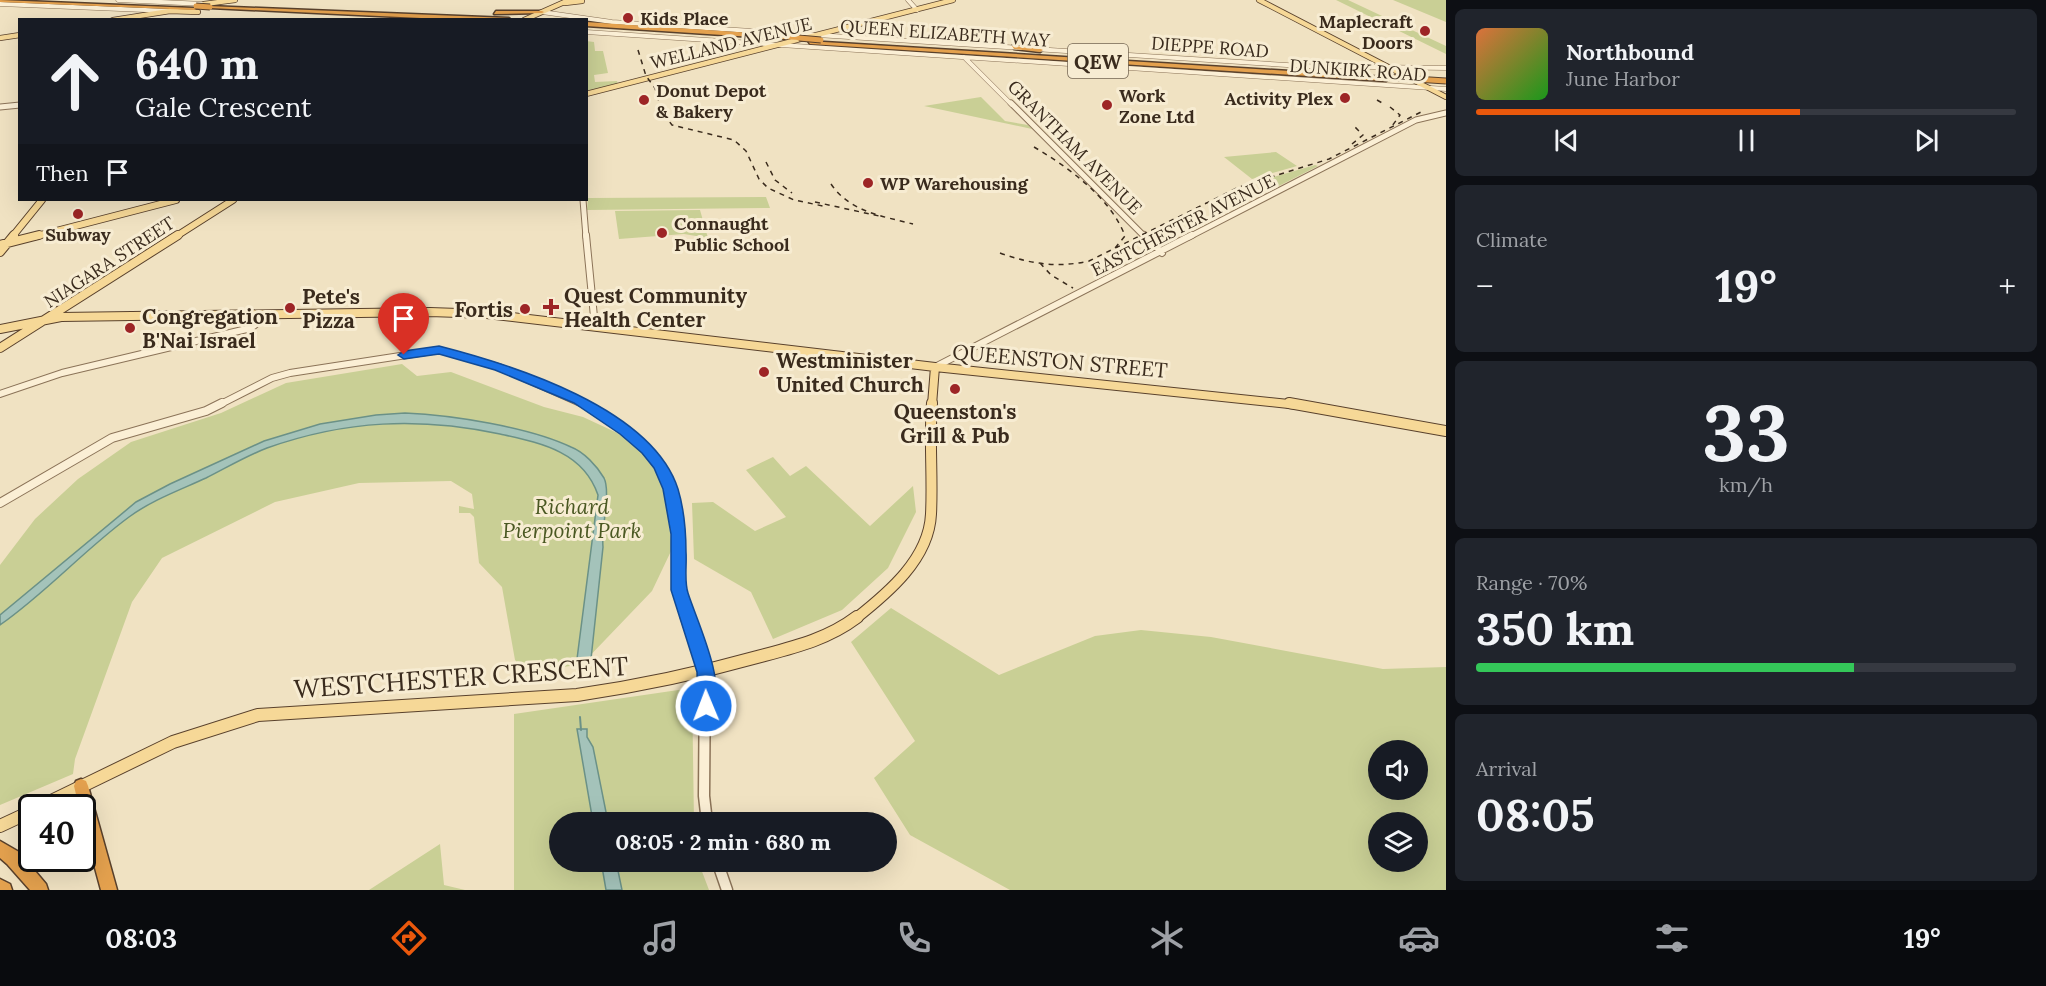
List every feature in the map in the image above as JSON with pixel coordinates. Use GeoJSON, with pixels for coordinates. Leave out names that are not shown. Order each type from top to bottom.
{"type":"FeatureCollection","features":[{"type":"Feature","properties":{"kind":"highway"},"geometry":{"type":"LineString","coordinates":[[63,0],[196,9]]}},
{"type":"Feature","properties":{"kind":"highway"},"geometry":{"type":"LineString","coordinates":[[0,2],[196,9],[207,5],[471,18]]}},
{"type":"Feature","properties":{"kind":"highway"},"geometry":{"type":"LineString","coordinates":[[207,5],[355,18]]}},
{"type":"Feature","properties":{"kind":"highway"},"geometry":{"type":"LineString","coordinates":[[376,13],[472,15],[546,12]]}},
{"type":"Feature","properties":{"kind":"highway"},"geometry":{"type":"LineString","coordinates":[[287,13],[399,18]]}},
{"type":"Feature","properties":{"kind":"highway"},"geometry":{"type":"LineString","coordinates":[[588,27],[731,29]]}},
{"type":"Feature","properties":{"kind":"highway"},"geometry":{"type":"LineString","coordinates":[[588,27],[630,34]]}},
{"type":"Feature","properties":{"kind":"highway","name":"QUEEN ELIZABETH WAY"},"geometry":{"type":"LineString","coordinates":[[588,27],[799,38],[822,37],[1385,78]]}},
{"type":"Feature","properties":{"kind":"highway","name":"QUEEN ELIZABETH WAY"},"geometry":{"type":"LineString","coordinates":[[588,27],[788,43],[810,42],[1446,82]]}},
{"type":"Feature","properties":{"kind":"highway"},"geometry":{"type":"LineString","coordinates":[[1014,47],[1264,69]]}},
{"type":"Feature","properties":{"kind":"highway"},"geometry":{"type":"LineString","coordinates":[[962,56],[1127,63]]}},
{"type":"Feature","properties":{"kind":"highway"},"geometry":{"type":"LineString","coordinates":[[81,786],[109,890]]}},
{"type":"Feature","properties":{"kind":"highway"},"geometry":{"type":"LineString","coordinates":[[0,849],[13,858],[40,890]]}},
{"type":"Feature","properties":{"kind":"highway"},"geometry":{"type":"LineString","coordinates":[[0,886],[4,890]]}},
{"type":"Feature","properties":{"kind":"main road"},"geometry":{"type":"LineString","coordinates":[[533,17],[569,0]]}},
{"type":"Feature","properties":{"kind":"main road","name":"WELLAND AVENUE"},"geometry":{"type":"LineString","coordinates":[[588,93],[770,46],[837,34],[953,0]]}},
{"type":"Feature","properties":{"kind":"main road"},"geometry":{"type":"LineString","coordinates":[[1259,0],[1446,97]]}},
{"type":"Feature","properties":{"kind":"main road"},"geometry":{"type":"LineString","coordinates":[[207,5],[235,1]]}},
{"type":"Feature","properties":{"kind":"main road"},"geometry":{"type":"LineString","coordinates":[[562,2],[582,1]]}},
{"type":"Feature","properties":{"kind":"main road"},"geometry":{"type":"LineString","coordinates":[[126,18],[196,9],[192,18]]}},
{"type":"Feature","properties":{"kind":"main road"},"geometry":{"type":"LineString","coordinates":[[0,38],[18,35]]}},
{"type":"Feature","properties":{"kind":"main road"},"geometry":{"type":"LineString","coordinates":[[0,252],[3,244],[41,201]]}},
{"type":"Feature","properties":{"kind":"main road"},"geometry":{"type":"LineString","coordinates":[[3,244],[172,201]]}},
{"type":"Feature","properties":{"kind":"main road","name":"NIAGARA STREET"},"geometry":{"type":"LineString","coordinates":[[0,348],[231,201]]}},
{"type":"Feature","properties":{"kind":"main road"},"geometry":{"type":"LineString","coordinates":[[19,228],[20,234],[58,229]]}},
{"type":"Feature","properties":{"kind":"main road","name":"QUEENSTON STREET"},"geometry":{"type":"LineString","coordinates":[[266,316],[465,312],[935,367],[1288,403],[1446,431]]}},
{"type":"Feature","properties":{"kind":"main road"},"geometry":{"type":"LineString","coordinates":[[0,329],[50,318],[266,316]]}},
{"type":"Feature","properties":{"kind":"main road","name":"WESTCHESTER CRESCENT"},"geometry":{"type":"LineString","coordinates":[[65,794],[191,734],[258,715],[576,695],[627,688],[705,672],[800,646],[838,631],[882,598],[906,573],[922,544],[931,516],[929,435],[935,367]]}},
{"type":"Feature","properties":{"kind":"main road","name":"WESTCHESTER CRESCENT"},"geometry":{"type":"LineString","coordinates":[[0,826],[18,817]]}},
{"type":"Feature","properties":{"kind":"street"},"geometry":{"type":"LineString","coordinates":[[118,0],[207,5]]}},
{"type":"Feature","properties":{"kind":"street"},"geometry":{"type":"LineString","coordinates":[[908,0],[917,10]]}},
{"type":"Feature","properties":{"kind":"street"},"geometry":{"type":"LineString","coordinates":[[0,2],[170,11]]}},
{"type":"Feature","properties":{"kind":"street"},"geometry":{"type":"LineString","coordinates":[[546,12],[585,18]]}},
{"type":"Feature","properties":{"kind":"street"},"geometry":{"type":"LineString","coordinates":[[588,19],[822,37]]}},
{"type":"Feature","properties":{"kind":"street"},"geometry":{"type":"LineString","coordinates":[[630,34],[770,46]]}},
{"type":"Feature","properties":{"kind":"street","name":"DIEPPE ROAD"},"geometry":{"type":"LineString","coordinates":[[837,34],[1303,66],[1446,68]]}},
{"type":"Feature","properties":{"kind":"street"},"geometry":{"type":"LineString","coordinates":[[788,43],[962,56]]}},
{"type":"Feature","properties":{"kind":"street","name":"DUNKIRK ROAD"},"geometry":{"type":"LineString","coordinates":[[973,58],[1446,89]]}},
{"type":"Feature","properties":{"kind":"street","name":"GRANTHAM AVENUE"},"geometry":{"type":"LineString","coordinates":[[973,58],[1162,253]]}},
{"type":"Feature","properties":{"kind":"street"},"geometry":{"type":"LineString","coordinates":[[0,107],[18,105]]}},
{"type":"Feature","properties":{"kind":"street","name":"EASTCHESTER AVENUE"},"geometry":{"type":"LineString","coordinates":[[935,367],[1162,253],[1416,120],[1446,113]]}},
{"type":"Feature","properties":{"kind":"street"},"geometry":{"type":"LineString","coordinates":[[583,201],[595,327]]}},
{"type":"Feature","properties":{"kind":"street","name":"QUEENSTON STREET"},"geometry":{"type":"LineString","coordinates":[[0,393],[62,373],[251,328],[266,316]]}},
{"type":"Feature","properties":{"kind":"street"},"geometry":{"type":"LineString","coordinates":[[0,503],[112,438],[206,411],[272,378],[439,350],[499,367],[578,400],[624,430],[656,460],[670,489],[679,534],[681,599],[705,672],[706,812]]}},
{"type":"Feature","properties":{"kind":"street"},"geometry":{"type":"LineString","coordinates":[[720,872],[726,890]]}},
{"type":"Feature","properties":{"kind":"green space"},"geometry":{"type":"Polygon","coordinates":[[[1336,0],[1348,0],[1446,46],[1446,54],[1336,0]]]}},
{"type":"Feature","properties":{"kind":"green space"},"geometry":{"type":"Polygon","coordinates":[[[1393,0],[1446,0],[1446,22],[1393,0]]]}},
{"type":"Feature","properties":{"kind":"green space"},"geometry":{"type":"Polygon","coordinates":[[[588,41],[594,42],[595,51],[603,51],[608,73],[594,75],[595,82],[617,81],[618,85],[588,91],[588,41]]]}},
{"type":"Feature","properties":{"kind":"green space"},"geometry":{"type":"Polygon","coordinates":[[[981,97],[1005,121],[1028,125],[1032,129],[924,106],[981,97]]]}},
{"type":"Feature","properties":{"kind":"green space"},"geometry":{"type":"Polygon","coordinates":[[[1276,152],[1297,166],[1252,179],[1224,157],[1276,152]]]}},
{"type":"Feature","properties":{"kind":"green space"},"geometry":{"type":"Polygon","coordinates":[[[1318,166],[1269,191],[1256,182],[1318,166]]]}},
{"type":"Feature","properties":{"kind":"green space"},"geometry":{"type":"Polygon","coordinates":[[[766,197],[770,208],[587,210],[588,198],[766,197]]]}},
{"type":"Feature","properties":{"kind":"green space"},"geometry":{"type":"Polygon","coordinates":[[[700,210],[708,238],[684,234],[619,239],[615,211],[700,210]]]}},
{"type":"Feature","properties":{"kind":"green space","name":"Richard Pierpoint Park"},"geometry":{"type":"Polygon","coordinates":[[[402,364],[417,376],[451,372],[544,407],[583,417],[626,437],[649,460],[665,490],[672,549],[652,591],[582,664],[527,673],[515,660],[502,587],[479,563],[474,517],[470,513],[459,513],[459,506],[474,509],[472,494],[451,481],[359,483],[275,502],[162,558],[132,602],[75,759],[73,774],[26,794],[18,794],[18,797],[0,805],[0,565],[35,519],[78,479],[131,442],[221,413],[286,383],[402,364]]]}},
{"type":"Feature","properties":{"kind":"green space"},"geometry":{"type":"Polygon","coordinates":[[[773,457],[790,476],[806,466],[870,526],[913,486],[916,512],[888,568],[842,610],[773,639],[751,592],[694,559],[692,503],[713,502],[755,531],[786,517],[746,470],[773,457]]]}},
{"type":"Feature","properties":{"kind":"green space"},"geometry":{"type":"Polygon","coordinates":[[[891,608],[999,675],[1095,636],[1141,630],[1211,637],[1383,669],[1446,667],[1446,890],[1010,890],[910,835],[874,778],[915,741],[851,642],[891,608]]]}},
{"type":"Feature","properties":{"kind":"green space"},"geometry":{"type":"Polygon","coordinates":[[[692,688],[694,812],[549,812],[549,872],[702,872],[709,890],[514,890],[514,714],[692,688]]]}},
{"type":"Feature","properties":{"kind":"green space"},"geometry":{"type":"Polygon","coordinates":[[[440,844],[444,885],[465,890],[369,890],[440,844]]]}},
{"type":"Feature","properties":{"kind":"water"},"geometry":{"type":"Polygon","coordinates":[[[405,413],[467,419],[534,434],[576,449],[598,469],[604,478],[607,492],[591,659],[577,659],[598,495],[591,480],[571,459],[545,446],[500,434],[441,425],[383,424],[354,427],[296,439],[251,455],[138,511],[96,543],[17,613],[0,625],[0,615],[136,502],[170,484],[264,441],[320,424],[405,413]]]}},
{"type":"Feature","properties":{"kind":"water"},"geometry":{"type":"Polygon","coordinates":[[[577,729],[587,729],[587,737],[593,747],[606,812],[591,812],[577,729]]]}},
{"type":"Feature","properties":{"kind":"water"},"geometry":{"type":"Polygon","coordinates":[[[603,872],[618,872],[622,890],[606,890],[603,872]]]}},
{"type":"Feature","properties":{"kind":"waterway"},"geometry":{"type":"LineString","coordinates":[[580,717],[581,730]]}},
{"type":"Feature","properties":{"kind":"railway"},"geometry":{"type":"LineString","coordinates":[[638,50],[646,76],[655,88],[662,112],[672,125],[734,140],[746,151],[759,179],[768,188],[794,200],[823,206]]}},
{"type":"Feature","properties":{"kind":"railway"},"geometry":{"type":"LineString","coordinates":[[1377,100],[1384,104]]}},
{"type":"Feature","properties":{"kind":"railway"},"geometry":{"type":"LineString","coordinates":[[1390,107],[1400,115],[1392,126]]}},
{"type":"Feature","properties":{"kind":"railway"},"geometry":{"type":"LineString","coordinates":[[1040,263],[1066,264],[1089,261],[1239,187],[1329,159],[1423,111]]}},
{"type":"Feature","properties":{"kind":"railway"},"geometry":{"type":"LineString","coordinates":[[1352,144],[1363,135],[1355,127]]}},
{"type":"Feature","properties":{"kind":"railway"},"geometry":{"type":"LineString","coordinates":[[1034,147],[1074,174],[1110,209],[1125,236],[1115,248]]}},
{"type":"Feature","properties":{"kind":"railway"},"geometry":{"type":"LineString","coordinates":[[766,162],[775,180],[792,193]]}},
{"type":"Feature","properties":{"kind":"railway"},"geometry":{"type":"LineString","coordinates":[[831,184],[847,201],[857,207],[913,224]]}},
{"type":"Feature","properties":{"kind":"railway"},"geometry":{"type":"LineString","coordinates":[[815,202],[879,216]]}},
{"type":"Feature","properties":{"kind":"railway"},"geometry":{"type":"LineString","coordinates":[[1000,253],[1040,263]]}},
{"type":"Feature","properties":{"kind":"railway"},"geometry":{"type":"LineString","coordinates":[[1040,263],[1051,275],[1073,288]]}},
{"type":"Feature","properties":{"kind":"place","name":"Kids Place"},"geometry":{"type":"Point","coordinates":[628,18]}},
{"type":"Feature","properties":{"kind":"place","name":"Maplecraft Doors"},"geometry":{"type":"Point","coordinates":[1425,31]}},
{"type":"Feature","properties":{"kind":"place","name":"Activity Plex"},"geometry":{"type":"Point","coordinates":[1345,98]}},
{"type":"Feature","properties":{"kind":"place","name":"Donut Depot & Bakery"},"geometry":{"type":"Point","coordinates":[644,100]}},
{"type":"Feature","properties":{"kind":"place","name":"Work Zone Ltd"},"geometry":{"type":"Point","coordinates":[1107,105]}},
{"type":"Feature","properties":{"kind":"place","name":"WP Warehousing"},"geometry":{"type":"Point","coordinates":[868,183]}},
{"type":"Feature","properties":{"kind":"place","name":"Subway"},"geometry":{"type":"Point","coordinates":[78,214]}},
{"type":"Feature","properties":{"kind":"place","name":"Connaught Public School"},"geometry":{"type":"Point","coordinates":[662,233]}},
{"type":"Feature","properties":{"kind":"place","name":"Quest Community Health Center"},"geometry":{"type":"Point","coordinates":[551,307]}},
{"type":"Feature","properties":{"kind":"place","name":"Pete's Pizza"},"geometry":{"type":"Point","coordinates":[290,308]}},
{"type":"Feature","properties":{"kind":"place","name":"Fortis"},"geometry":{"type":"Point","coordinates":[525,309]}},
{"type":"Feature","properties":{"kind":"place","name":"Congregation B'Nai Israel"},"geometry":{"type":"Point","coordinates":[130,328]}},
{"type":"Feature","properties":{"kind":"place","name":"Westminister United Church"},"geometry":{"type":"Point","coordinates":[764,372]}},
{"type":"Feature","properties":{"kind":"place","name":"Queenston's Grill & Pub"},"geometry":{"type":"Point","coordinates":[955,389]}},
{"type":"Feature","properties":{"kind":"route"},"geometry":{"type":"LineString","coordinates":[[404,355],[439,350],[449,355],[499,367],[589,406],[647,449],[660,466],[670,489],[679,534],[679,590],[705,672],[706,706]]}}]}
